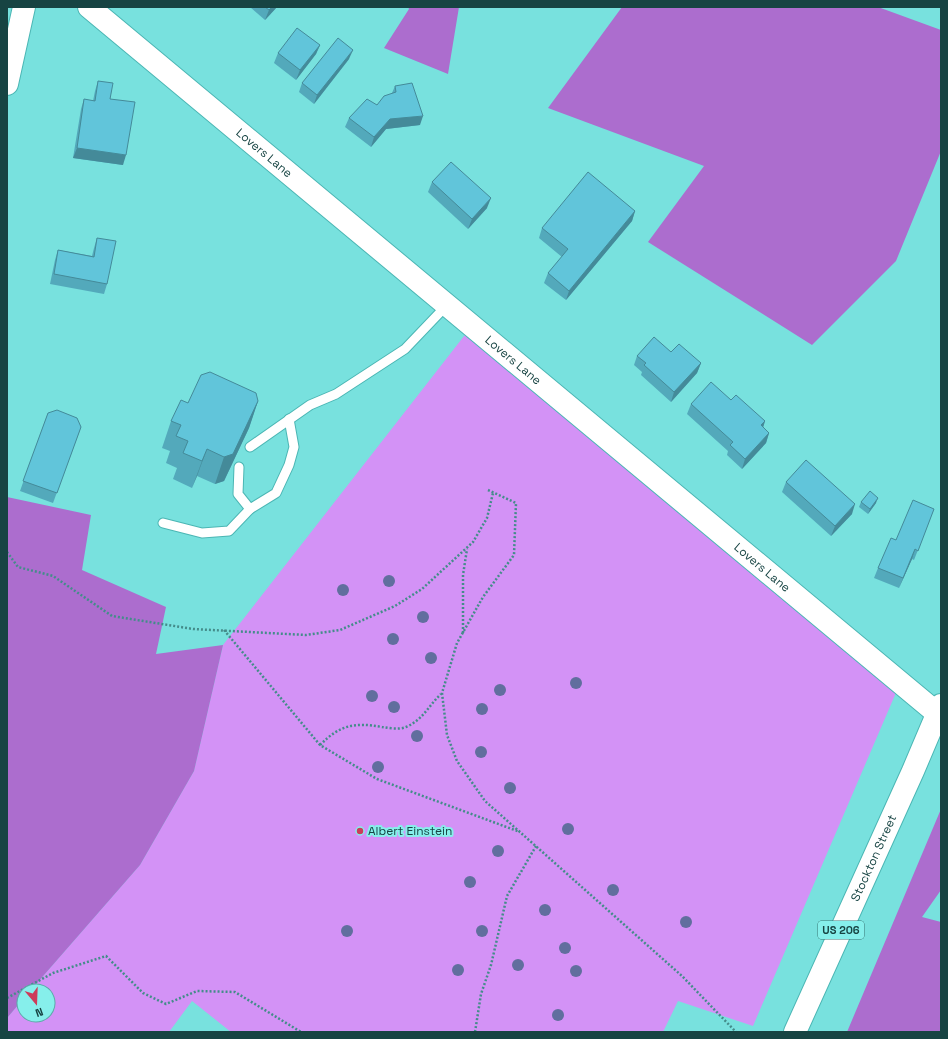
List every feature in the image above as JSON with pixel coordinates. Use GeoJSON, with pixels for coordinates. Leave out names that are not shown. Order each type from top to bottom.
{"type":"FeatureCollection","features":[{"type":"Feature","properties":{"kind":"main road"},"geometry":{"type":"LineString","coordinates":[[7,84],[24,7]]}},
{"type":"Feature","properties":{"kind":"main road","name":"Lovers Lane"},"geometry":{"type":"LineString","coordinates":[[89,7],[447,305],[939,710]]}},
{"type":"Feature","properties":{"kind":"main road","name":"Stockton Street"},"geometry":{"type":"LineString","coordinates":[[795,1032],[939,710]]}},
{"type":"Feature","properties":{"kind":"lane"},"geometry":{"type":"LineString","coordinates":[[250,447],[310,405],[336,394],[405,349],[447,305]]}},
{"type":"Feature","properties":{"kind":"lane"},"geometry":{"type":"LineString","coordinates":[[163,523],[202,533],[230,532],[250,509],[276,493],[289,465],[294,447],[289,419]]}},
{"type":"Feature","properties":{"kind":"lane"},"geometry":{"type":"LineString","coordinates":[[239,467],[238,494],[250,509]]}},
{"type":"Feature","properties":{"kind":"path"},"geometry":{"type":"LineString","coordinates":[[320,745],[331,734],[342,727],[357,725],[392,729],[405,728],[426,714],[442,693],[457,643],[483,597],[514,555],[516,503],[488,490]]}},
{"type":"Feature","properties":{"kind":"path"},"geometry":{"type":"LineString","coordinates":[[7,552],[18,567],[53,576],[112,616],[193,629],[306,635],[340,630],[395,606],[422,589],[467,547],[482,529],[487,518],[493,493]]}},
{"type":"Feature","properties":{"kind":"path"},"geometry":{"type":"LineString","coordinates":[[463,634],[463,574],[467,547]]}},
{"type":"Feature","properties":{"kind":"path"},"geometry":{"type":"LineString","coordinates":[[224,630],[320,745],[376,779],[522,833]]}},
{"type":"Feature","properties":{"kind":"path"},"geometry":{"type":"LineString","coordinates":[[442,693],[447,735],[457,761],[485,801],[682,976],[736,1032]]}},
{"type":"Feature","properties":{"kind":"path"},"geometry":{"type":"LineString","coordinates":[[475,1032],[481,994],[490,965],[507,896],[536,846]]}},
{"type":"Feature","properties":{"kind":"path"},"geometry":{"type":"LineString","coordinates":[[7,998],[53,973],[106,956],[143,993],[166,1004],[197,991],[235,992],[302,1032]]}},
{"type":"Feature","properties":{"kind":"shaded area"},"geometry":{"type":"Polygon","coordinates":[[[408,7],[459,7],[448,74],[384,48],[409,9],[408,7]]]}},
{"type":"Feature","properties":{"kind":"shaded area"},"geometry":{"type":"Polygon","coordinates":[[[622,7],[878,7],[941,30],[941,151],[896,261],[812,345],[648,242],[704,166],[548,108],[622,7]]]}},
{"type":"Feature","properties":{"kind":"shaded area"},"geometry":{"type":"Polygon","coordinates":[[[475,322],[901,681],[753,1026],[678,1001],[663,1032],[231,1032],[192,1001],[169,1032],[7,1032],[7,1018],[16,1007],[16,1023],[56,1023],[56,983],[37,983],[140,865],[194,771],[223,645],[475,322]]]}},
{"type":"Feature","properties":{"kind":"shaded area"},"geometry":{"type":"Polygon","coordinates":[[[7,497],[91,515],[82,570],[166,607],[156,654],[223,645],[194,771],[140,865],[37,983],[16,983],[16,1007],[7,1018],[7,497]]]}},
{"type":"Feature","properties":{"kind":"shaded area"},"geometry":{"type":"Polygon","coordinates":[[[941,809],[941,890],[922,917],[941,922],[941,1032],[847,1032],[941,809]]]}},
{"type":"Feature","properties":{"kind":"building"},"geometry":{"type":"Polygon","coordinates":[[[265,7],[272,7],[269,10],[265,7]]]}},
{"type":"Feature","properties":{"kind":"building"},"geometry":{"type":"Polygon","coordinates":[[[297,28],[320,45],[300,70],[278,53],[297,28]]]}},
{"type":"Feature","properties":{"kind":"building"},"geometry":{"type":"Polygon","coordinates":[[[338,38],[353,50],[317,95],[302,83],[338,38]]]}},
{"type":"Feature","properties":{"kind":"building"},"geometry":{"type":"Polygon","coordinates":[[[98,81],[113,83],[110,99],[135,102],[126,155],[77,148],[84,99],[95,101],[98,81]]]}},
{"type":"Feature","properties":{"kind":"building"},"geometry":{"type":"Polygon","coordinates":[[[412,83],[423,116],[390,119],[374,137],[349,118],[367,99],[377,105],[384,96],[396,92],[395,86],[412,83]]]}},
{"type":"Feature","properties":{"kind":"building"},"geometry":{"type":"Polygon","coordinates":[[[451,162],[491,198],[472,219],[432,182],[451,162]]]}},
{"type":"Feature","properties":{"kind":"building"},"geometry":{"type":"Polygon","coordinates":[[[588,172],[635,211],[569,291],[548,273],[568,249],[542,228],[588,172]]]}},
{"type":"Feature","properties":{"kind":"building"},"geometry":{"type":"Polygon","coordinates":[[[97,238],[116,241],[107,284],[54,274],[58,250],[94,257],[97,238]]]}},
{"type":"Feature","properties":{"kind":"building"},"geometry":{"type":"Polygon","coordinates":[[[654,337],[671,352],[679,344],[701,363],[674,392],[644,365],[646,363],[637,356],[654,337]]]}},
{"type":"Feature","properties":{"kind":"building"},"geometry":{"type":"Polygon","coordinates":[[[210,372],[256,393],[258,401],[233,454],[224,457],[207,449],[202,461],[183,453],[188,441],[176,436],[181,425],[171,421],[181,400],[188,403],[201,375],[210,372]]]}},
{"type":"Feature","properties":{"kind":"building"},"geometry":{"type":"Polygon","coordinates":[[[711,382],[731,400],[736,395],[765,421],[761,425],[769,433],[745,459],[730,445],[733,442],[691,404],[711,382]]]}},
{"type":"Feature","properties":{"kind":"building"},"geometry":{"type":"Polygon","coordinates":[[[57,410],[77,418],[81,427],[57,493],[23,481],[48,413],[57,410]]]}},
{"type":"Feature","properties":{"kind":"building"},"geometry":{"type":"Polygon","coordinates":[[[806,460],[855,504],[835,526],[786,482],[806,460]]]}},
{"type":"Feature","properties":{"kind":"building"},"geometry":{"type":"Polygon","coordinates":[[[870,491],[878,498],[870,509],[861,502],[870,491]]]}},
{"type":"Feature","properties":{"kind":"building"},"geometry":{"type":"Polygon","coordinates":[[[913,500],[934,509],[918,551],[915,549],[903,578],[878,568],[891,538],[896,540],[913,500]]]}},
{"type":"Feature","properties":{"kind":"place","name":"Albert Einstein"},"geometry":{"type":"Point","coordinates":[360,831]}}]}
